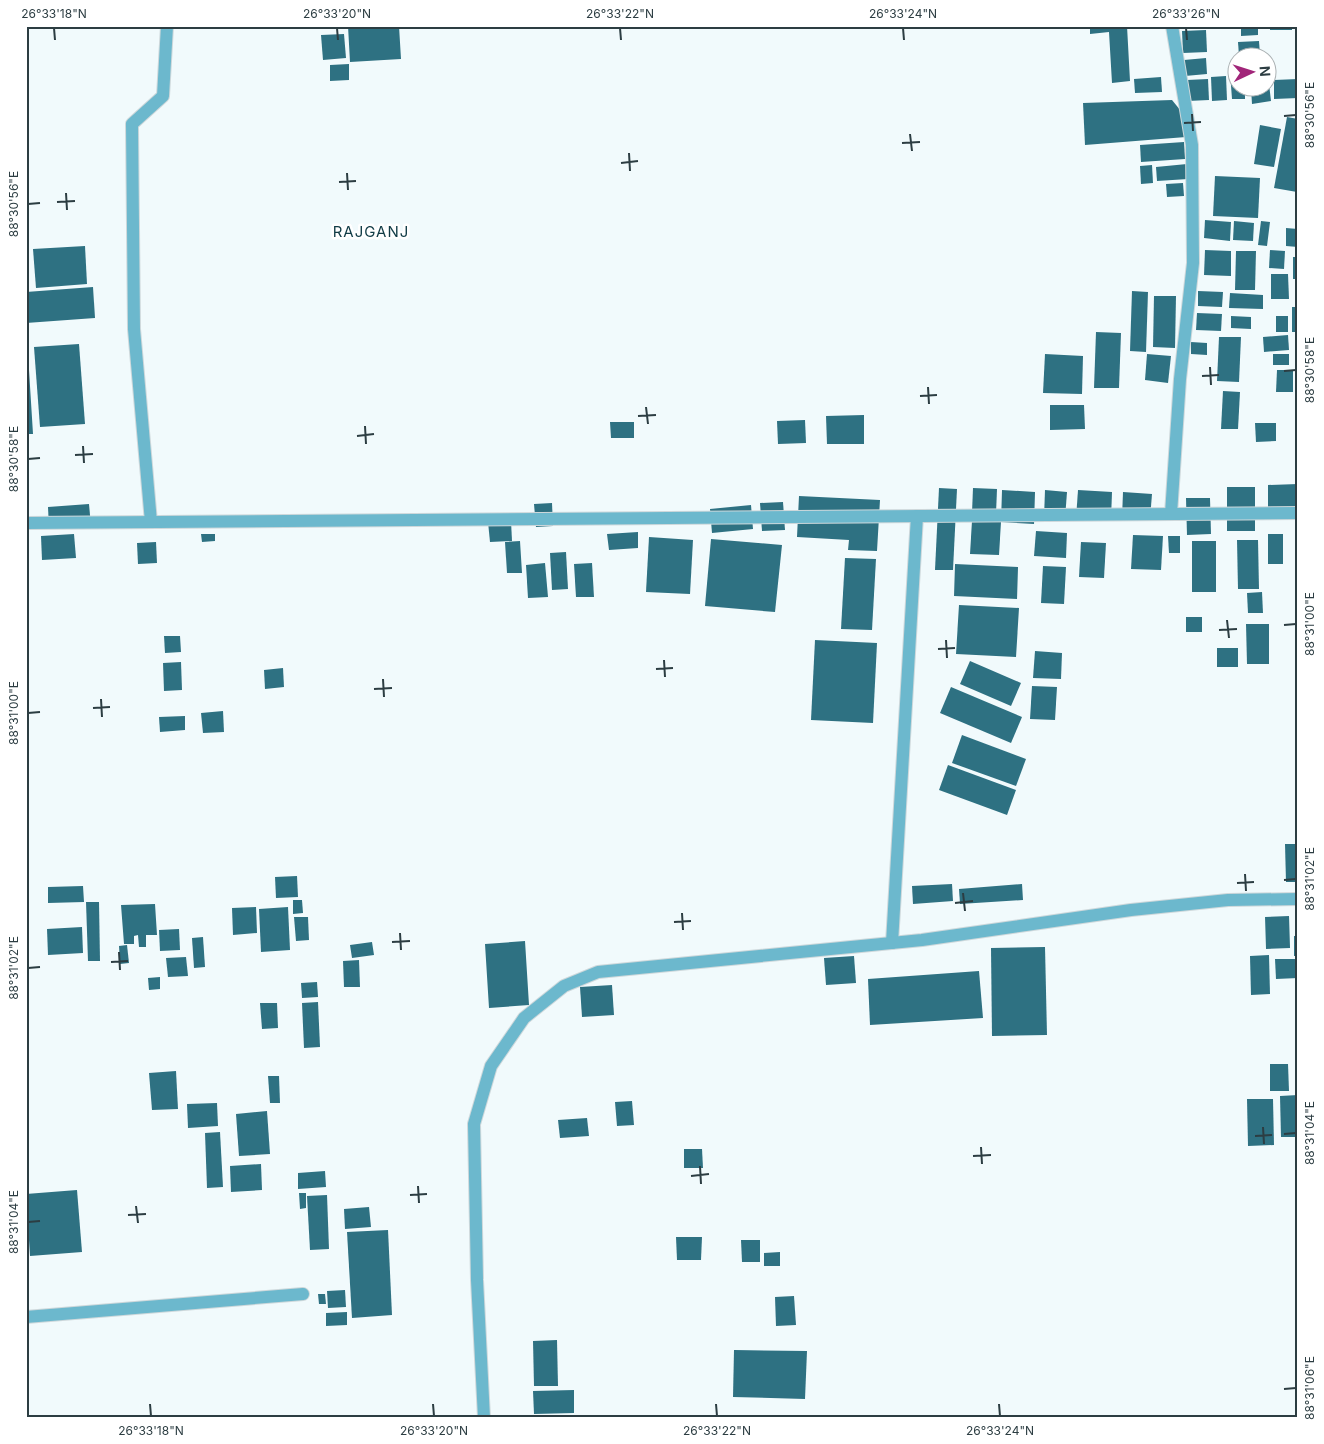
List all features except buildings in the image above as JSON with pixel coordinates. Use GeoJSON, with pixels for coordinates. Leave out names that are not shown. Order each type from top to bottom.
{"type":"FeatureCollection","features":[{"type":"Feature","properties":{"kind":"street"},"geometry":{"type":"LineString","coordinates":[[151,522],[134,329],[132,124],[163,96],[167,26]]}},
{"type":"Feature","properties":{"kind":"street"},"geometry":{"type":"LineString","coordinates":[[1171,514],[1180,379],[1192,262],[1192,145],[1172,26]]}},
{"type":"Feature","properties":{"kind":"street"},"geometry":{"type":"LineString","coordinates":[[26,523],[1298,513]]}},
{"type":"Feature","properties":{"kind":"street"},"geometry":{"type":"LineString","coordinates":[[892,943],[917,516]]}},
{"type":"Feature","properties":{"kind":"street"},"geometry":{"type":"LineString","coordinates":[[484,1418],[477,1280],[474,1124],[491,1066],[524,1018],[564,986],[598,972],[892,943],[1131,910],[1228,900],[1298,899]]}},
{"type":"Feature","properties":{"kind":"street"},"geometry":{"type":"LineString","coordinates":[[26,1317],[303,1294]]}},
{"type":"Feature","properties":{"kind":"district","name":"RAJGANJ"},"geometry":{"type":"Point","coordinates":[371,231]}}]}
